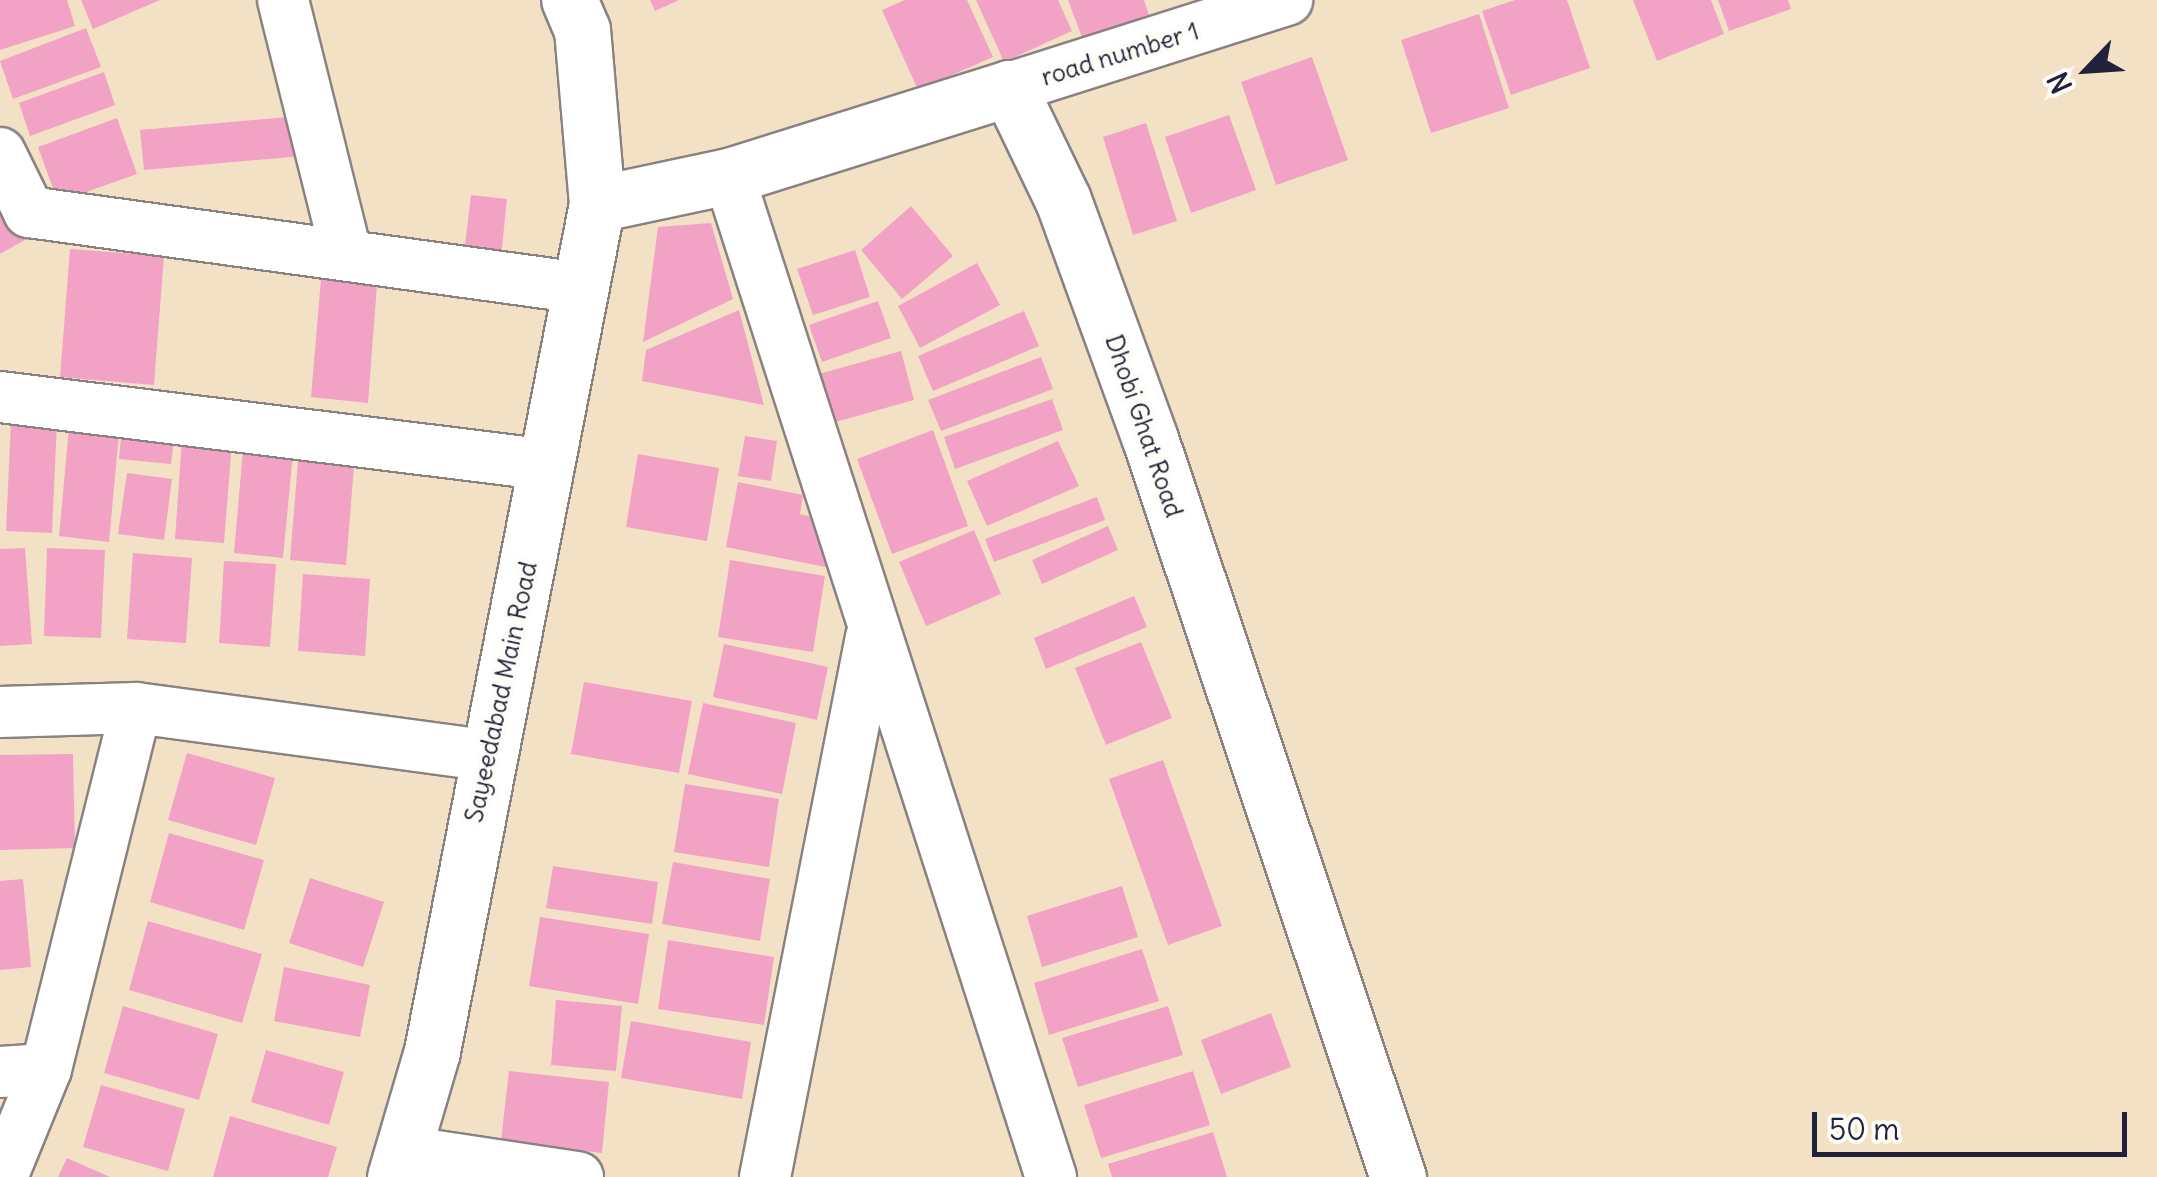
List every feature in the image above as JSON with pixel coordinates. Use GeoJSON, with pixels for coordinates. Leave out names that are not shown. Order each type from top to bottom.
{"type":"FeatureCollection","features":[{"type":"Feature","properties":{"kind":"main road","name":"Sayeedabad Main Road"},"geometry":{"type":"LineString","coordinates":[[399,1164],[432,1050],[486,755],[548,465],[597,204],[582,30],[569,0]]}},
{"type":"Feature","properties":{"kind":"main road"},"geometry":{"type":"LineString","coordinates":[[597,204],[730,176],[1009,88]]}},
{"type":"Feature","properties":{"kind":"main road","name":"Dhobi Ghat Road"},"geometry":{"type":"LineString","coordinates":[[1009,88],[1063,200],[1150,438],[1398,1177]]}},
{"type":"Feature","properties":{"kind":"street"},"geometry":{"type":"LineString","coordinates":[[283,0],[346,254]]}},
{"type":"Feature","properties":{"kind":"street","name":"road number 1"},"geometry":{"type":"LineString","coordinates":[[1009,88],[1287,0]]}},
{"type":"Feature","properties":{"kind":"street"},"geometry":{"type":"LineString","coordinates":[[0,153],[28,212],[581,288]]}},
{"type":"Feature","properties":{"kind":"street"},"geometry":{"type":"LineString","coordinates":[[730,176],[872,631],[1050,1177]]}},
{"type":"Feature","properties":{"kind":"street"},"geometry":{"type":"LineString","coordinates":[[0,397],[548,465]]}},
{"type":"Feature","properties":{"kind":"street"},"geometry":{"type":"LineString","coordinates":[[765,1177],[872,631]]}},
{"type":"Feature","properties":{"kind":"street"},"geometry":{"type":"LineString","coordinates":[[0,712],[136,708],[486,755]]}},
{"type":"Feature","properties":{"kind":"street"},"geometry":{"type":"LineString","coordinates":[[2,1177],[23,1070],[136,708]]}},
{"type":"Feature","properties":{"kind":"street"},"geometry":{"type":"LineString","coordinates":[[399,1164],[578,1177]]}},
{"type":"Feature","properties":{"kind":"building"},"geometry":{"type":"Polygon","coordinates":[[[0,0],[67,0],[75,26],[0,50],[0,0]]]}},
{"type":"Feature","properties":{"kind":"building"},"geometry":{"type":"Polygon","coordinates":[[[81,0],[160,0],[93,29],[81,0]]]}},
{"type":"Feature","properties":{"kind":"building"},"geometry":{"type":"Polygon","coordinates":[[[650,0],[679,0],[655,11],[650,0]]]}},
{"type":"Feature","properties":{"kind":"building"},"geometry":{"type":"Polygon","coordinates":[[[905,0],[967,0],[993,57],[918,90],[882,10],[905,0]]]}},
{"type":"Feature","properties":{"kind":"building"},"geometry":{"type":"Polygon","coordinates":[[[976,0],[1058,0],[1072,31],[1004,62],[976,0]]]}},
{"type":"Feature","properties":{"kind":"building"},"geometry":{"type":"Polygon","coordinates":[[[1068,0],[1144,0],[1149,15],[1083,40],[1068,0]]]}},
{"type":"Feature","properties":{"kind":"building"},"geometry":{"type":"Polygon","coordinates":[[[1515,0],[1567,0],[1590,68],[1511,95],[1482,11],[1515,0]]]}},
{"type":"Feature","properties":{"kind":"building"},"geometry":{"type":"Polygon","coordinates":[[[1633,0],[1711,0],[1724,34],[1657,61],[1633,0]]]}},
{"type":"Feature","properties":{"kind":"building"},"geometry":{"type":"Polygon","coordinates":[[[1718,0],[1788,0],[1791,9],[1729,31],[1718,0]]]}},
{"type":"Feature","properties":{"kind":"building"},"geometry":{"type":"Polygon","coordinates":[[[1479,14],[1509,108],[1431,133],[1401,40],[1479,14]]]}},
{"type":"Feature","properties":{"kind":"building"},"geometry":{"type":"Polygon","coordinates":[[[86,28],[101,67],[13,99],[0,61],[86,28]]]}},
{"type":"Feature","properties":{"kind":"building"},"geometry":{"type":"Polygon","coordinates":[[[1312,57],[1348,160],[1276,185],[1241,82],[1312,57]]]}},
{"type":"Feature","properties":{"kind":"building"},"geometry":{"type":"Polygon","coordinates":[[[104,72],[115,105],[30,136],[19,103],[104,72]]]}},
{"type":"Feature","properties":{"kind":"building"},"geometry":{"type":"Polygon","coordinates":[[[310,115],[314,155],[144,170],[140,130],[310,115]]]}},
{"type":"Feature","properties":{"kind":"building"},"geometry":{"type":"Polygon","coordinates":[[[1229,115],[1256,190],[1191,213],[1165,137],[1229,115]]]}},
{"type":"Feature","properties":{"kind":"building"},"geometry":{"type":"Polygon","coordinates":[[[117,118],[137,174],[58,202],[38,147],[117,118]]]}},
{"type":"Feature","properties":{"kind":"building"},"geometry":{"type":"Polygon","coordinates":[[[1146,123],[1177,221],[1133,235],[1103,137],[1146,123]]]}},
{"type":"Feature","properties":{"kind":"building"},"geometry":{"type":"Polygon","coordinates":[[[471,195],[507,199],[500,267],[463,262],[471,195]]]}},
{"type":"Feature","properties":{"kind":"building"},"geometry":{"type":"Polygon","coordinates":[[[16,206],[32,236],[0,254],[0,215],[16,206]]]}},
{"type":"Feature","properties":{"kind":"building"},"geometry":{"type":"Polygon","coordinates":[[[911,206],[953,256],[902,299],[861,250],[911,206]]]}},
{"type":"Feature","properties":{"kind":"building"},"geometry":{"type":"Polygon","coordinates":[[[711,223],[733,299],[643,342],[658,227],[711,223]]]}},
{"type":"Feature","properties":{"kind":"building"},"geometry":{"type":"Polygon","coordinates":[[[70,249],[164,256],[154,385],[60,377],[70,249]]]}},
{"type":"Feature","properties":{"kind":"building"},"geometry":{"type":"Polygon","coordinates":[[[855,250],[870,297],[813,315],[797,269],[855,250]]]}},
{"type":"Feature","properties":{"kind":"building"},"geometry":{"type":"Polygon","coordinates":[[[977,263],[1000,305],[920,348],[898,306],[977,263]]]}},
{"type":"Feature","properties":{"kind":"building"},"geometry":{"type":"Polygon","coordinates":[[[322,267],[378,272],[368,403],[311,397],[322,267]]]}},
{"type":"Feature","properties":{"kind":"building"},"geometry":{"type":"Polygon","coordinates":[[[878,301],[891,338],[822,362],[809,325],[878,301]]]}},
{"type":"Feature","properties":{"kind":"building"},"geometry":{"type":"Polygon","coordinates":[[[739,310],[764,405],[642,381],[646,350],[739,310]]]}},
{"type":"Feature","properties":{"kind":"building"},"geometry":{"type":"Polygon","coordinates":[[[1024,311],[1039,346],[933,391],[918,356],[1024,311]]]}},
{"type":"Feature","properties":{"kind":"building"},"geometry":{"type":"Polygon","coordinates":[[[901,351],[914,400],[832,423],[819,374],[901,351]]]}},
{"type":"Feature","properties":{"kind":"building"},"geometry":{"type":"Polygon","coordinates":[[[1041,357],[1053,389],[941,431],[928,400],[1041,357]]]}},
{"type":"Feature","properties":{"kind":"building"},"geometry":{"type":"Polygon","coordinates":[[[1052,399],[1063,430],[955,469],[944,437],[1052,399]]]}},
{"type":"Feature","properties":{"kind":"building"},"geometry":{"type":"Polygon","coordinates":[[[11,421],[57,423],[52,533],[6,531],[11,421]]]}},
{"type":"Feature","properties":{"kind":"building"},"geometry":{"type":"Polygon","coordinates":[[[122,426],[175,432],[171,464],[119,459],[122,426]]]}},
{"type":"Feature","properties":{"kind":"building"},"geometry":{"type":"Polygon","coordinates":[[[69,428],[119,433],[109,542],[59,536],[69,428]]]}},
{"type":"Feature","properties":{"kind":"building"},"geometry":{"type":"Polygon","coordinates":[[[933,430],[968,526],[892,554],[857,459],[933,430]]]}},
{"type":"Feature","properties":{"kind":"building"},"geometry":{"type":"Polygon","coordinates":[[[745,436],[777,441],[771,481],[738,476],[745,436]]]}},
{"type":"Feature","properties":{"kind":"building"},"geometry":{"type":"Polygon","coordinates":[[[244,438],[294,443],[283,558],[234,553],[244,438]]]}},
{"type":"Feature","properties":{"kind":"building"},"geometry":{"type":"Polygon","coordinates":[[[182,439],[232,442],[224,543],[175,539],[182,439]]]}},
{"type":"Feature","properties":{"kind":"building"},"geometry":{"type":"Polygon","coordinates":[[[1058,441],[1079,486],[987,526],[967,481],[1058,441]]]}},
{"type":"Feature","properties":{"kind":"building"},"geometry":{"type":"Polygon","coordinates":[[[299,449],[355,454],[346,565],[290,560],[299,449]]]}},
{"type":"Feature","properties":{"kind":"building"},"geometry":{"type":"Polygon","coordinates":[[[638,454],[719,468],[707,541],[626,527],[638,454]]]}},
{"type":"Feature","properties":{"kind":"building"},"geometry":{"type":"Polygon","coordinates":[[[127,473],[172,479],[164,540],[118,534],[127,473]]]}},
{"type":"Feature","properties":{"kind":"building"},"geometry":{"type":"Polygon","coordinates":[[[738,482],[803,495],[800,514],[821,519],[817,537],[836,541],[830,568],[726,547],[738,482]]]}},
{"type":"Feature","properties":{"kind":"building"},"geometry":{"type":"Polygon","coordinates":[[[1097,497],[1105,520],[994,562],[985,539],[1097,497]]]}},
{"type":"Feature","properties":{"kind":"building"},"geometry":{"type":"Polygon","coordinates":[[[1108,526],[1118,550],[1042,584],[1032,560],[1108,526]]]}},
{"type":"Feature","properties":{"kind":"building"},"geometry":{"type":"Polygon","coordinates":[[[974,530],[1001,594],[926,626],[899,562],[974,530]]]}},
{"type":"Feature","properties":{"kind":"building"},"geometry":{"type":"Polygon","coordinates":[[[25,548],[32,644],[0,646],[0,549],[25,548]]]}},
{"type":"Feature","properties":{"kind":"building"},"geometry":{"type":"Polygon","coordinates":[[[47,548],[105,550],[101,638],[44,636],[47,548]]]}},
{"type":"Feature","properties":{"kind":"building"},"geometry":{"type":"Polygon","coordinates":[[[133,553],[192,558],[186,643],[127,639],[133,553]]]}},
{"type":"Feature","properties":{"kind":"building"},"geometry":{"type":"Polygon","coordinates":[[[730,560],[825,576],[813,652],[718,637],[730,560]]]}},
{"type":"Feature","properties":{"kind":"building"},"geometry":{"type":"Polygon","coordinates":[[[224,561],[276,564],[270,647],[219,643],[224,561]]]}},
{"type":"Feature","properties":{"kind":"building"},"geometry":{"type":"Polygon","coordinates":[[[303,574],[370,579],[365,656],[298,651],[303,574]]]}},
{"type":"Feature","properties":{"kind":"building"},"geometry":{"type":"Polygon","coordinates":[[[1134,596],[1147,627],[1046,669],[1034,638],[1134,596]]]}},
{"type":"Feature","properties":{"kind":"building"},"geometry":{"type":"Polygon","coordinates":[[[1141,642],[1172,718],[1106,745],[1075,668],[1141,642]]]}},
{"type":"Feature","properties":{"kind":"building"},"geometry":{"type":"Polygon","coordinates":[[[724,644],[828,667],[817,720],[713,697],[724,644]]]}},
{"type":"Feature","properties":{"kind":"building"},"geometry":{"type":"Polygon","coordinates":[[[584,682],[692,701],[679,773],[571,754],[584,682]]]}},
{"type":"Feature","properties":{"kind":"building"},"geometry":{"type":"Polygon","coordinates":[[[703,703],[796,723],[782,794],[688,774],[703,703]]]}},
{"type":"Feature","properties":{"kind":"building"},"geometry":{"type":"Polygon","coordinates":[[[187,753],[275,778],[256,845],[168,820],[187,753]]]}},
{"type":"Feature","properties":{"kind":"building"},"geometry":{"type":"Polygon","coordinates":[[[73,754],[75,848],[0,850],[0,755],[73,754]]]}},
{"type":"Feature","properties":{"kind":"building"},"geometry":{"type":"Polygon","coordinates":[[[1163,760],[1222,926],[1168,945],[1109,779],[1163,760]]]}},
{"type":"Feature","properties":{"kind":"building"},"geometry":{"type":"Polygon","coordinates":[[[685,784],[779,799],[769,867],[674,852],[685,784]]]}},
{"type":"Feature","properties":{"kind":"building"},"geometry":{"type":"Polygon","coordinates":[[[169,833],[264,860],[244,930],[150,902],[169,833]]]}},
{"type":"Feature","properties":{"kind":"building"},"geometry":{"type":"Polygon","coordinates":[[[673,862],[770,879],[760,941],[662,924],[673,862]]]}},
{"type":"Feature","properties":{"kind":"building"},"geometry":{"type":"Polygon","coordinates":[[[553,866],[658,882],[652,924],[546,908],[553,866]]]}},
{"type":"Feature","properties":{"kind":"building"},"geometry":{"type":"Polygon","coordinates":[[[310,878],[384,902],[363,967],[289,943],[310,878]]]}},
{"type":"Feature","properties":{"kind":"building"},"geometry":{"type":"Polygon","coordinates":[[[23,879],[31,967],[0,970],[0,881],[23,879]]]}},
{"type":"Feature","properties":{"kind":"building"},"geometry":{"type":"Polygon","coordinates":[[[1122,886],[1138,937],[1042,967],[1027,916],[1122,886]]]}},
{"type":"Feature","properties":{"kind":"building"},"geometry":{"type":"Polygon","coordinates":[[[540,917],[649,934],[638,1004],[529,986],[540,917]]]}},
{"type":"Feature","properties":{"kind":"building"},"geometry":{"type":"Polygon","coordinates":[[[148,921],[262,954],[242,1023],[129,990],[148,921]]]}},
{"type":"Feature","properties":{"kind":"building"},"geometry":{"type":"Polygon","coordinates":[[[668,940],[774,957],[764,1025],[658,1009],[668,940]]]}},
{"type":"Feature","properties":{"kind":"building"},"geometry":{"type":"Polygon","coordinates":[[[1142,949],[1159,1001],[1049,1035],[1034,983],[1142,949]]]}},
{"type":"Feature","properties":{"kind":"building"},"geometry":{"type":"Polygon","coordinates":[[[284,967],[370,985],[360,1037],[274,1021],[284,967]]]}},
{"type":"Feature","properties":{"kind":"building"},"geometry":{"type":"Polygon","coordinates":[[[556,1000],[622,1006],[616,1071],[551,1065],[556,1000]]]}},
{"type":"Feature","properties":{"kind":"building"},"geometry":{"type":"Polygon","coordinates":[[[123,1006],[218,1034],[199,1100],[104,1073],[123,1006]]]}},
{"type":"Feature","properties":{"kind":"building"},"geometry":{"type":"Polygon","coordinates":[[[1168,1006],[1183,1055],[1078,1087],[1062,1038],[1168,1006]]]}},
{"type":"Feature","properties":{"kind":"building"},"geometry":{"type":"Polygon","coordinates":[[[1271,1013],[1291,1067],[1221,1094],[1201,1040],[1271,1013]]]}},
{"type":"Feature","properties":{"kind":"building"},"geometry":{"type":"Polygon","coordinates":[[[631,1021],[751,1042],[742,1099],[621,1078],[631,1021]]]}},
{"type":"Feature","properties":{"kind":"building"},"geometry":{"type":"Polygon","coordinates":[[[266,1050],[344,1072],[329,1125],[251,1102],[266,1050]]]}},
{"type":"Feature","properties":{"kind":"building"},"geometry":{"type":"Polygon","coordinates":[[[509,1071],[609,1082],[602,1153],[501,1141],[509,1071]]]}},
{"type":"Feature","properties":{"kind":"building"},"geometry":{"type":"Polygon","coordinates":[[[1193,1071],[1210,1125],[1101,1158],[1084,1105],[1193,1071]]]}},
{"type":"Feature","properties":{"kind":"building"},"geometry":{"type":"Polygon","coordinates":[[[101,1085],[185,1109],[168,1171],[83,1147],[101,1085]]]}},
{"type":"Feature","properties":{"kind":"building"},"geometry":{"type":"Polygon","coordinates":[[[230,1116],[337,1147],[328,1177],[213,1177],[230,1116]]]}},
{"type":"Feature","properties":{"kind":"building"},"geometry":{"type":"Polygon","coordinates":[[[1213,1132],[1227,1177],[1112,1177],[1108,1164],[1213,1132]]]}},
{"type":"Feature","properties":{"kind":"building"},"geometry":{"type":"Polygon","coordinates":[[[67,1158],[110,1177],[58,1177],[67,1158]]]}}]}
